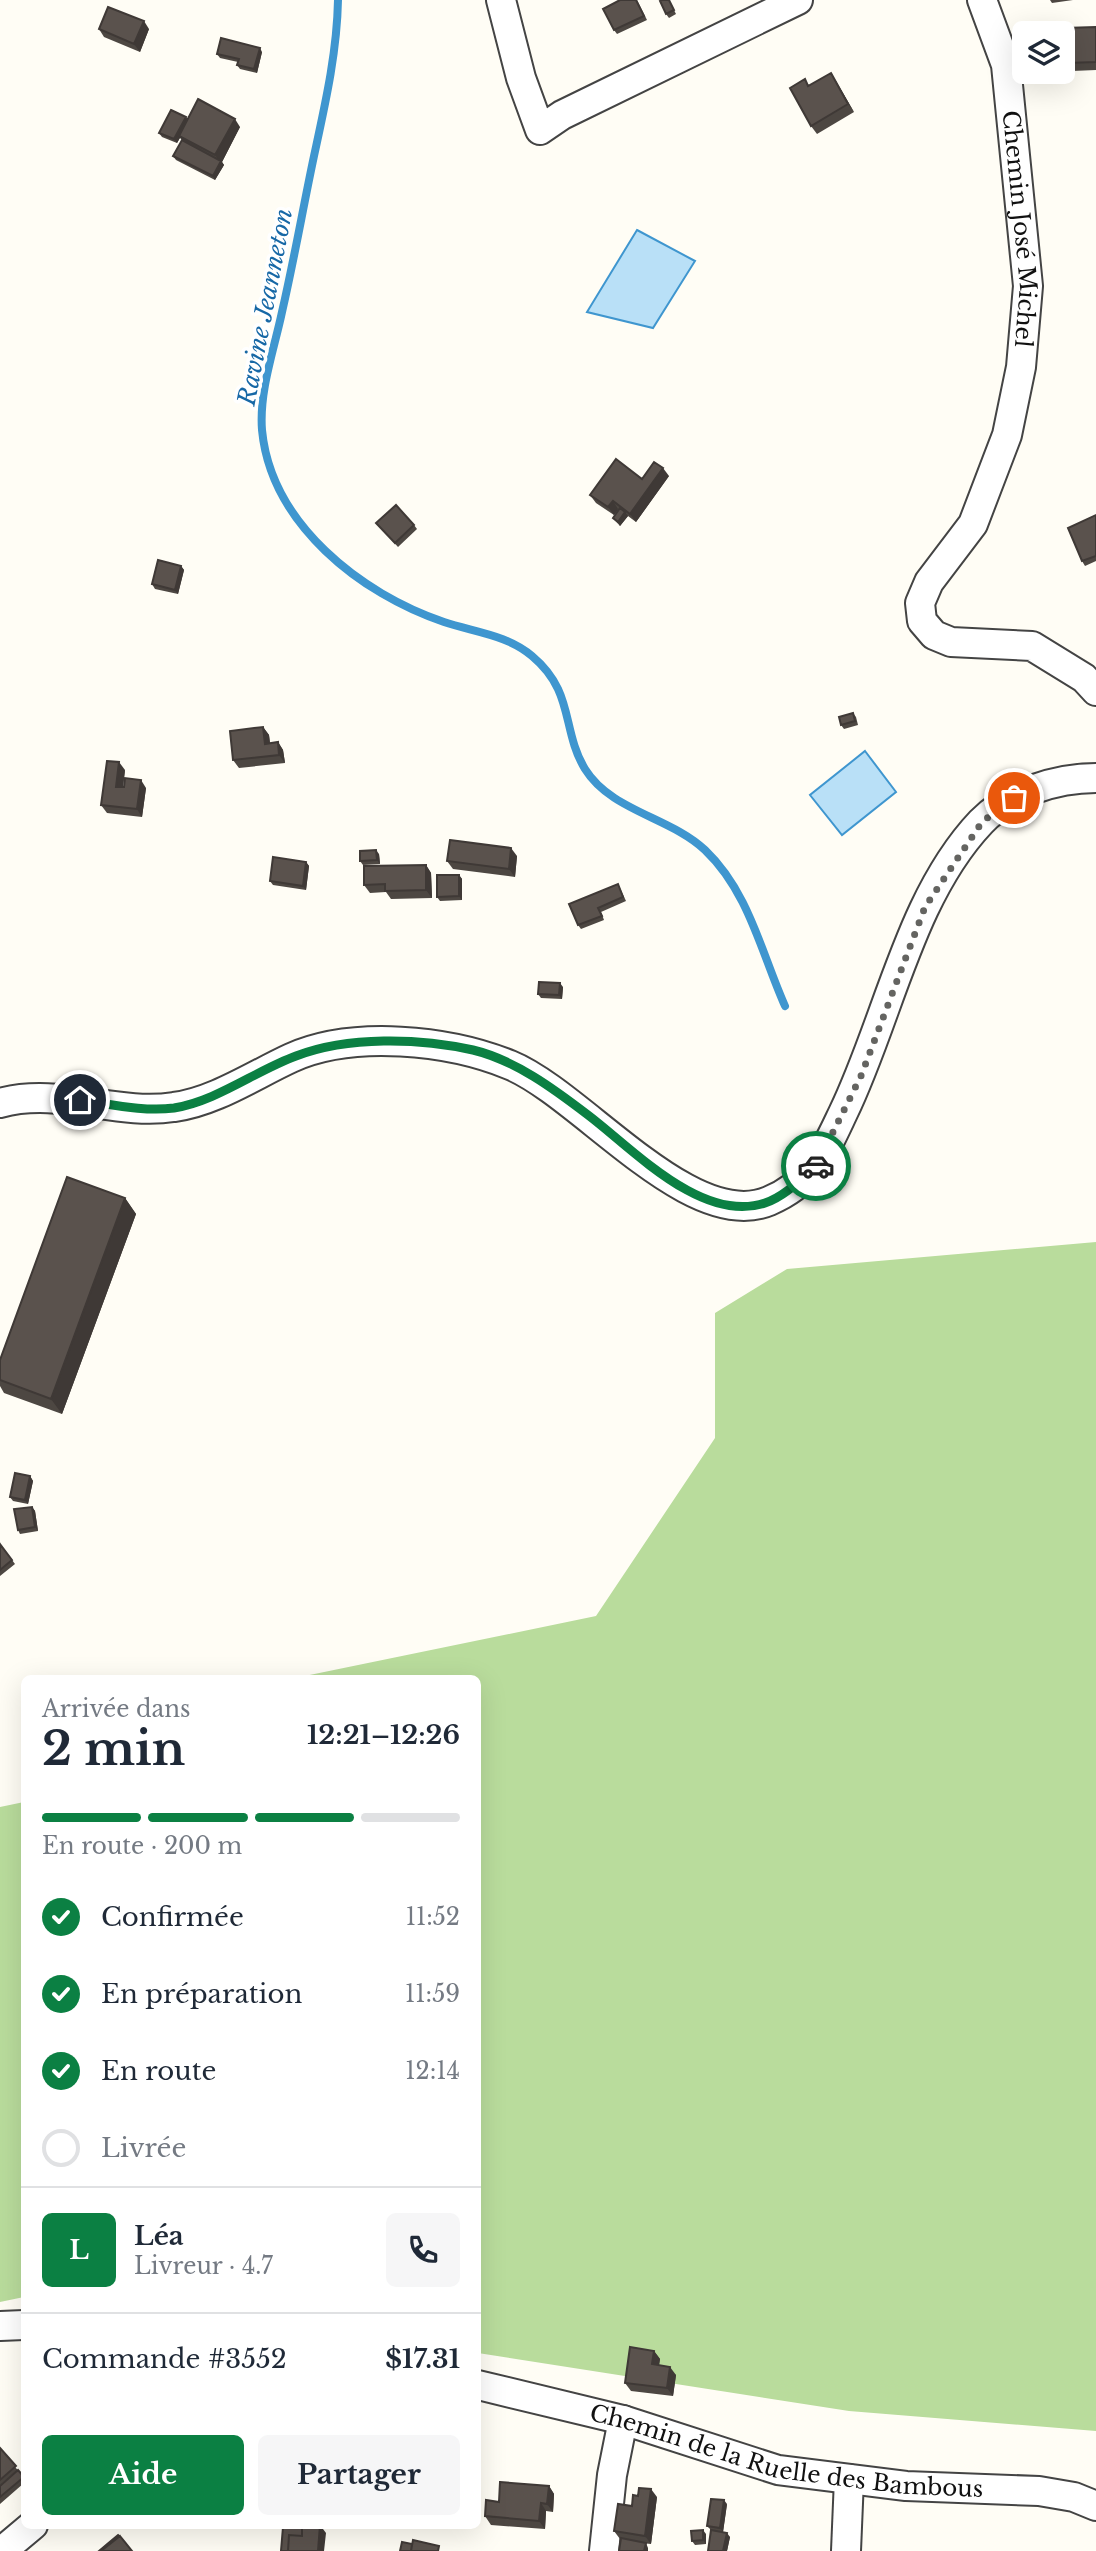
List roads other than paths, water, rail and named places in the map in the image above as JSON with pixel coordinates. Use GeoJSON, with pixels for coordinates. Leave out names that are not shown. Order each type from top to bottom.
{"type":"FeatureCollection","features":[{"type":"Feature","properties":{"kind":"street"},"geometry":{"type":"LineString","coordinates":[[501,0],[521,78],[540,130],[562,115],[798,0]]}},
{"type":"Feature","properties":{"kind":"street","name":"Chemin José Michel"},"geometry":{"type":"LineString","coordinates":[[982,0],[1006,65],[1028,286],[1022,354],[1007,435],[973,524],[929,582],[920,603],[922,621],[934,635],[951,642],[1031,646],[1084,678],[1096,691]]}},
{"type":"Feature","properties":{"kind":"street"},"geometry":{"type":"LineString","coordinates":[[0,1103],[58,1097],[145,1109],[171,1108],[201,1100],[295,1056],[328,1047],[399,1042],[474,1050],[516,1067],[547,1085],[666,1178],[707,1200],[738,1206],[763,1204],[785,1194],[819,1164],[861,1076],[925,907],[982,822],[1014,798],[1053,782],[1096,778]]}},
{"type":"Feature","properties":{"kind":"street"},"geometry":{"type":"LineString","coordinates":[[0,2326],[21,2325]]}},
{"type":"Feature","properties":{"kind":"street","name":"Chemin de la Ruelle des Bambous"},"geometry":{"type":"LineString","coordinates":[[481,2386],[623,2420],[778,2470],[906,2486],[1039,2491],[1074,2497],[1096,2506]]}},
{"type":"Feature","properties":{"kind":"street"},"geometry":{"type":"LineString","coordinates":[[604,2551],[612,2475],[623,2420]]}},
{"type":"Feature","properties":{"kind":"street"},"geometry":{"type":"LineString","coordinates":[[846,2551],[849,2479]]}},
{"type":"Feature","properties":{"kind":"street"},"geometry":{"type":"LineString","coordinates":[[2,2551],[28,2529]]}},
{"type":"Feature","properties":{"kind":"water"},"geometry":{"type":"Polygon","coordinates":[[[637,230],[695,261],[653,328],[587,312],[637,230]]]}},
{"type":"Feature","properties":{"kind":"water"},"geometry":{"type":"Polygon","coordinates":[[[865,751],[896,792],[842,835],[810,795],[865,751]]]}},
{"type":"Feature","properties":{"kind":"waterway","name":"Ravine Jeanneton"},"geometry":{"type":"LineString","coordinates":[[338,0],[333,59],[326,98],[263,400],[262,430],[269,464],[283,496],[302,525],[325,551],[352,574],[413,610],[512,643],[532,656],[546,670],[561,697],[578,754],[596,783],[625,804],[691,839],[705,850],[733,884],[785,1006]]}}]}
